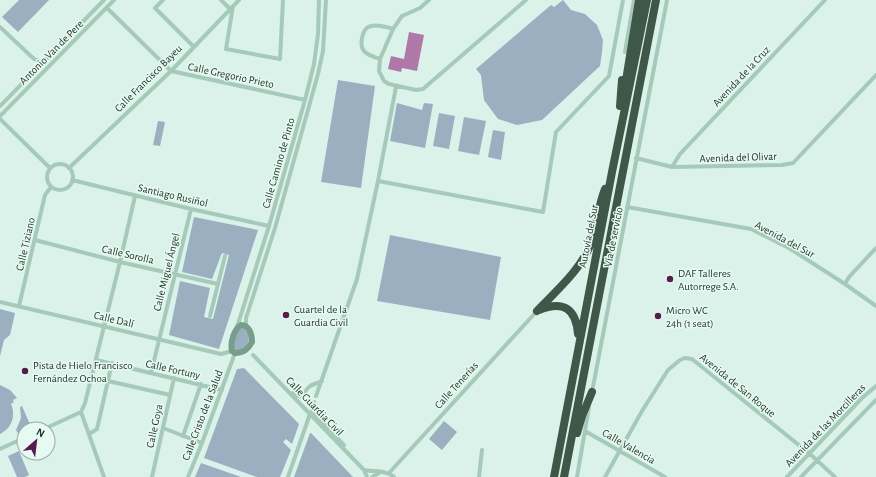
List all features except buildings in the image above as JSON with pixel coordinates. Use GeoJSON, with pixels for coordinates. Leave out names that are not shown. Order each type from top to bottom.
{"type":"FeatureCollection","features":[{"type":"Feature","properties":{"kind":"highway"},"geometry":{"type":"LineString","coordinates":[[620,106],[624,94],[639,0]]}},
{"type":"Feature","properties":{"kind":"highway","name":"Autovía del Sur"},"geometry":{"type":"LineString","coordinates":[[554,477],[612,172],[647,0]]}},
{"type":"Feature","properties":{"kind":"highway","name":"Autovía del Sur"},"geometry":{"type":"LineString","coordinates":[[564,477],[656,0]]}},
{"type":"Feature","properties":{"kind":"highway"},"geometry":{"type":"LineString","coordinates":[[623,119],[620,106],[620,94],[625,52]]}},
{"type":"Feature","properties":{"kind":"highway"},"geometry":{"type":"LineString","coordinates":[[537,311],[570,276],[586,253],[595,228],[601,199],[612,172]]}},
{"type":"Feature","properties":{"kind":"highway"},"geometry":{"type":"LineString","coordinates":[[537,311],[555,305],[564,307],[575,316],[579,342]]}},
{"type":"Feature","properties":{"kind":"highway"},"geometry":{"type":"LineString","coordinates":[[568,477],[582,416],[592,392]]}},
{"type":"Feature","properties":{"kind":"street","name":"Antonio Van de Pere"},"geometry":{"type":"LineString","coordinates":[[0,106],[104,0]]}},
{"type":"Feature","properties":{"kind":"street","name":"Antonio Van de Pere"},"geometry":{"type":"LineString","coordinates":[[0,118],[114,0]]}},
{"type":"Feature","properties":{"kind":"street"},"geometry":{"type":"LineString","coordinates":[[163,0],[155,8],[193,46]]}},
{"type":"Feature","properties":{"kind":"street"},"geometry":{"type":"LineString","coordinates":[[221,0],[232,7],[226,49],[280,59],[283,0]]}},
{"type":"Feature","properties":{"kind":"street","name":"Calle Francisco Bayeu"},"geometry":{"type":"LineString","coordinates":[[69,168],[170,70],[238,0]]}},
{"type":"Feature","properties":{"kind":"street","name":"Calle Camino de Pinto"},"geometry":{"type":"LineString","coordinates":[[237,328],[269,226],[314,64],[318,34],[319,0]]}},
{"type":"Feature","properties":{"kind":"street","name":"Calle Camino de Pinto"},"geometry":{"type":"LineString","coordinates":[[246,327],[246,318],[275,228],[318,74],[323,51],[326,0]]}},
{"type":"Feature","properties":{"kind":"street"},"geometry":{"type":"LineString","coordinates":[[429,0],[420,8],[402,16],[393,29],[380,59],[379,71],[384,80],[396,87],[416,90],[423,88],[526,0]]}},
{"type":"Feature","properties":{"kind":"street"},"geometry":{"type":"LineString","coordinates":[[378,181],[543,212],[556,132],[609,76],[623,0]]}},
{"type":"Feature","properties":{"kind":"street"},"geometry":{"type":"LineString","coordinates":[[625,52],[634,0]]}},
{"type":"Feature","properties":{"kind":"street","name":"Vía de servicio"},"geometry":{"type":"LineString","coordinates":[[577,477],[667,0]]}},
{"type":"Feature","properties":{"kind":"street","name":"Avenida de la Cruz"},"geometry":{"type":"LineString","coordinates":[[672,167],[680,154],[825,0]]}},
{"type":"Feature","properties":{"kind":"street","name":"Calle Gregorio Prieto"},"geometry":{"type":"LineString","coordinates":[[107,8],[170,70],[305,100]]}},
{"type":"Feature","properties":{"kind":"street"},"geometry":{"type":"LineString","coordinates":[[380,59],[366,53],[363,50],[362,33],[370,26],[376,25],[393,29]]}},
{"type":"Feature","properties":{"kind":"street"},"geometry":{"type":"LineString","coordinates":[[0,26],[34,59],[42,62]]}},
{"type":"Feature","properties":{"kind":"street"},"geometry":{"type":"LineString","coordinates":[[34,59],[36,68]]}},
{"type":"Feature","properties":{"kind":"street","name":"Avenida del Olivar"},"geometry":{"type":"LineString","coordinates":[[636,158],[672,167],[782,165],[793,162],[876,75]]}},
{"type":"Feature","properties":{"kind":"street"},"geometry":{"type":"LineString","coordinates":[[316,396],[357,279],[396,87]]}},
{"type":"Feature","properties":{"kind":"street"},"geometry":{"type":"LineString","coordinates":[[0,118],[50,168]]}},
{"type":"Feature","properties":{"kind":"street"},"geometry":{"type":"LineString","coordinates":[[62,164],[69,168],[72,172],[72,180],[68,187],[56,190],[51,187],[46,177],[50,168],[62,164]]}},
{"type":"Feature","properties":{"kind":"street","name":"Santiago Rusiñol"},"geometry":{"type":"LineString","coordinates":[[72,180],[135,196],[269,226]]}},
{"type":"Feature","properties":{"kind":"street","name":"Calle Tiziano"},"geometry":{"type":"LineString","coordinates":[[19,306],[45,195],[51,187]]}},
{"type":"Feature","properties":{"kind":"street"},"geometry":{"type":"LineString","coordinates":[[104,477],[81,412],[96,360],[135,196]]}},
{"type":"Feature","properties":{"kind":"street","name":"Avenida del Sur"},"geometry":{"type":"LineString","coordinates":[[627,207],[751,229],[789,248],[876,306]]}},
{"type":"Feature","properties":{"kind":"street","name":"Calle Miguel Ángel"},"geometry":{"type":"LineString","coordinates":[[151,373],[191,209]]}},
{"type":"Feature","properties":{"kind":"street","name":"Calle Sorolla"},"geometry":{"type":"LineString","coordinates":[[35,240],[120,262],[218,284]]}},
{"type":"Feature","properties":{"kind":"street"},"geometry":{"type":"LineString","coordinates":[[845,284],[849,277],[876,248]]}},
{"type":"Feature","properties":{"kind":"street"},"geometry":{"type":"LineString","coordinates":[[210,316],[225,256]]}},
{"type":"Feature","properties":{"kind":"street","name":"Calle Dalí"},"geometry":{"type":"LineString","coordinates":[[0,302],[223,354],[236,352]]}},
{"type":"Feature","properties":{"kind":"street","name":"Calle Tenerías"},"geometry":{"type":"LineString","coordinates":[[389,473],[537,311]]}},
{"type":"Feature","properties":{"kind":"street"},"geometry":{"type":"LineString","coordinates":[[241,325],[246,327],[251,334],[252,355],[236,352],[231,345],[237,328],[241,325]]}},
{"type":"Feature","properties":{"kind":"street"},"geometry":{"type":"LineString","coordinates":[[236,352],[246,350],[252,342]]}},
{"type":"Feature","properties":{"kind":"street","name":"Calle Cristo de la Salud"},"geometry":{"type":"LineString","coordinates":[[188,477],[236,352]]}},
{"type":"Feature","properties":{"kind":"street","name":"Calle Guardia Civil"},"geometry":{"type":"LineString","coordinates":[[252,355],[348,453],[364,470],[367,477]]}},
{"type":"Feature","properties":{"kind":"street","name":"Avenida de San Roque"},"geometry":{"type":"LineString","coordinates":[[604,477],[642,411],[668,370],[680,360],[686,358],[692,359],[810,454],[835,477]]}},
{"type":"Feature","properties":{"kind":"street","name":"Calle Fortuny"},"geometry":{"type":"LineString","coordinates":[[96,360],[222,390]]}},
{"type":"Feature","properties":{"kind":"street"},"geometry":{"type":"LineString","coordinates":[[89,434],[97,429],[112,364]]}},
{"type":"Feature","properties":{"kind":"street","name":"Calle Goya"},"geometry":{"type":"LineString","coordinates":[[152,477],[174,378]]}},
{"type":"Feature","properties":{"kind":"street"},"geometry":{"type":"LineString","coordinates":[[108,381],[170,395]]}},
{"type":"Feature","properties":{"kind":"street"},"geometry":{"type":"LineString","coordinates":[[287,390],[297,396],[302,396],[309,387],[322,381]]}},
{"type":"Feature","properties":{"kind":"street"},"geometry":{"type":"LineString","coordinates":[[183,436],[201,384]]}},
{"type":"Feature","properties":{"kind":"street","name":"Avenida de las Morcilleras"},"geometry":{"type":"LineString","coordinates":[[787,477],[862,398],[876,386]]}},
{"type":"Feature","properties":{"kind":"street","name":"Avenida de las Morcilleras"},"geometry":{"type":"LineString","coordinates":[[801,477],[876,400]]}},
{"type":"Feature","properties":{"kind":"street"},"geometry":{"type":"LineString","coordinates":[[314,402],[312,411],[339,439],[348,453]]}},
{"type":"Feature","properties":{"kind":"street"},"geometry":{"type":"LineString","coordinates":[[56,423],[81,412]]}},
{"type":"Feature","properties":{"kind":"street"},"geometry":{"type":"LineString","coordinates":[[288,477],[310,414]]}},
{"type":"Feature","properties":{"kind":"street"},"geometry":{"type":"LineString","coordinates":[[163,428],[202,443]]}},
{"type":"Feature","properties":{"kind":"street","name":"Calle Valencia"},"geometry":{"type":"LineString","coordinates":[[585,431],[619,452],[665,477]]}},
{"type":"Feature","properties":{"kind":"street"},"geometry":{"type":"LineString","coordinates":[[0,449],[16,442]]}},
{"type":"Feature","properties":{"kind":"street"},"geometry":{"type":"LineString","coordinates":[[479,477],[482,450]]}},
{"type":"Feature","properties":{"kind":"street"},"geometry":{"type":"LineString","coordinates":[[364,470],[389,473],[394,477]]}},
{"type":"Feature","properties":{"kind":"street"},"geometry":{"type":"LineString","coordinates":[[372,477],[381,472]]}},
{"type":"Feature","properties":{"kind":"shaded area"},"geometry":{"type":"Polygon","coordinates":[[[19,0],[49,0],[18,32],[2,17],[19,0]]]}},
{"type":"Feature","properties":{"kind":"shaded area"},"geometry":{"type":"Polygon","coordinates":[[[563,0],[571,10],[585,14],[597,25],[603,40],[600,66],[542,120],[517,125],[498,119],[484,100],[481,75],[476,69],[551,5],[554,7],[563,0]]]}},
{"type":"Feature","properties":{"kind":"shaded area"},"geometry":{"type":"Polygon","coordinates":[[[409,32],[424,35],[417,71],[402,68],[401,72],[388,69],[391,56],[404,59],[409,32]]]}},
{"type":"Feature","properties":{"kind":"shaded area"},"geometry":{"type":"Polygon","coordinates":[[[338,80],[375,86],[361,188],[321,182],[338,80]]]}},
{"type":"Feature","properties":{"kind":"shaded area"},"geometry":{"type":"Polygon","coordinates":[[[397,103],[422,110],[424,103],[433,104],[425,148],[390,141],[397,103]]]}},
{"type":"Feature","properties":{"kind":"shaded area"},"geometry":{"type":"Polygon","coordinates":[[[439,113],[455,116],[449,149],[433,146],[439,113]]]}},
{"type":"Feature","properties":{"kind":"shaded area"},"geometry":{"type":"Polygon","coordinates":[[[464,117],[486,121],[479,155],[458,151],[464,117]]]}},
{"type":"Feature","properties":{"kind":"shaded area"},"geometry":{"type":"Polygon","coordinates":[[[158,121],[165,122],[160,146],[153,145],[158,121]]]}},
{"type":"Feature","properties":{"kind":"shaded area"},"geometry":{"type":"Polygon","coordinates":[[[493,130],[505,132],[501,160],[488,157],[493,130]]]}},
{"type":"Feature","properties":{"kind":"shaded area"},"geometry":{"type":"Polygon","coordinates":[[[194,217],[258,230],[219,349],[169,335],[180,281],[210,288],[204,317],[213,319],[229,255],[222,253],[212,279],[182,272],[194,217]]]}},
{"type":"Feature","properties":{"kind":"shaded area"},"geometry":{"type":"Polygon","coordinates":[[[390,235],[501,257],[490,320],[377,301],[390,235]]]}},
{"type":"Feature","properties":{"kind":"shaded area"},"geometry":{"type":"Polygon","coordinates":[[[0,309],[15,313],[10,335],[4,340],[0,356],[0,309]]]}},
{"type":"Feature","properties":{"kind":"shaded area"},"geometry":{"type":"Polygon","coordinates":[[[242,327],[246,330],[249,338],[247,345],[244,348],[236,351],[233,346],[238,330],[242,327]]]}},
{"type":"Feature","properties":{"kind":"shaded area"},"geometry":{"type":"Polygon","coordinates":[[[244,368],[299,424],[292,444],[286,439],[283,442],[291,450],[280,477],[257,477],[204,458],[237,369],[244,368]]]}},
{"type":"Feature","properties":{"kind":"shaded area"},"geometry":{"type":"Polygon","coordinates":[[[0,385],[10,390],[17,398],[13,400],[14,402],[11,404],[13,413],[12,421],[10,425],[0,434],[0,385]]]}},
{"type":"Feature","properties":{"kind":"shaded area"},"geometry":{"type":"Polygon","coordinates":[[[22,406],[29,421],[20,421],[20,407],[22,406]]]}},
{"type":"Feature","properties":{"kind":"shaded area"},"geometry":{"type":"Polygon","coordinates":[[[444,421],[457,432],[442,450],[429,439],[444,421]]]}},
{"type":"Feature","properties":{"kind":"shaded area"},"geometry":{"type":"Polygon","coordinates":[[[311,433],[353,477],[294,477],[311,433]]]}},
{"type":"Feature","properties":{"kind":"shaded area"},"geometry":{"type":"Polygon","coordinates":[[[16,452],[16,461],[23,461],[29,475],[25,477],[17,477],[8,456],[16,452]]]}},
{"type":"Feature","properties":{"kind":"shaded area"},"geometry":{"type":"Polygon","coordinates":[[[201,463],[241,477],[195,477],[201,463]]]}},
{"type":"Feature","properties":{"kind":"place","name":"DAF Talleres Autorrege S.A."},"geometry":{"type":"Point","coordinates":[670,279]}},
{"type":"Feature","properties":{"kind":"place","name":"Cuartel de la Guardia Civil"},"geometry":{"type":"Point","coordinates":[286,315]}},
{"type":"Feature","properties":{"kind":"place","name":"Micro WC 24h (1 seat)"},"geometry":{"type":"Point","coordinates":[658,316]}},
{"type":"Feature","properties":{"kind":"place","name":"Pista de Hielo Francisco Fernández Ochoa"},"geometry":{"type":"Point","coordinates":[25,371]}}]}
